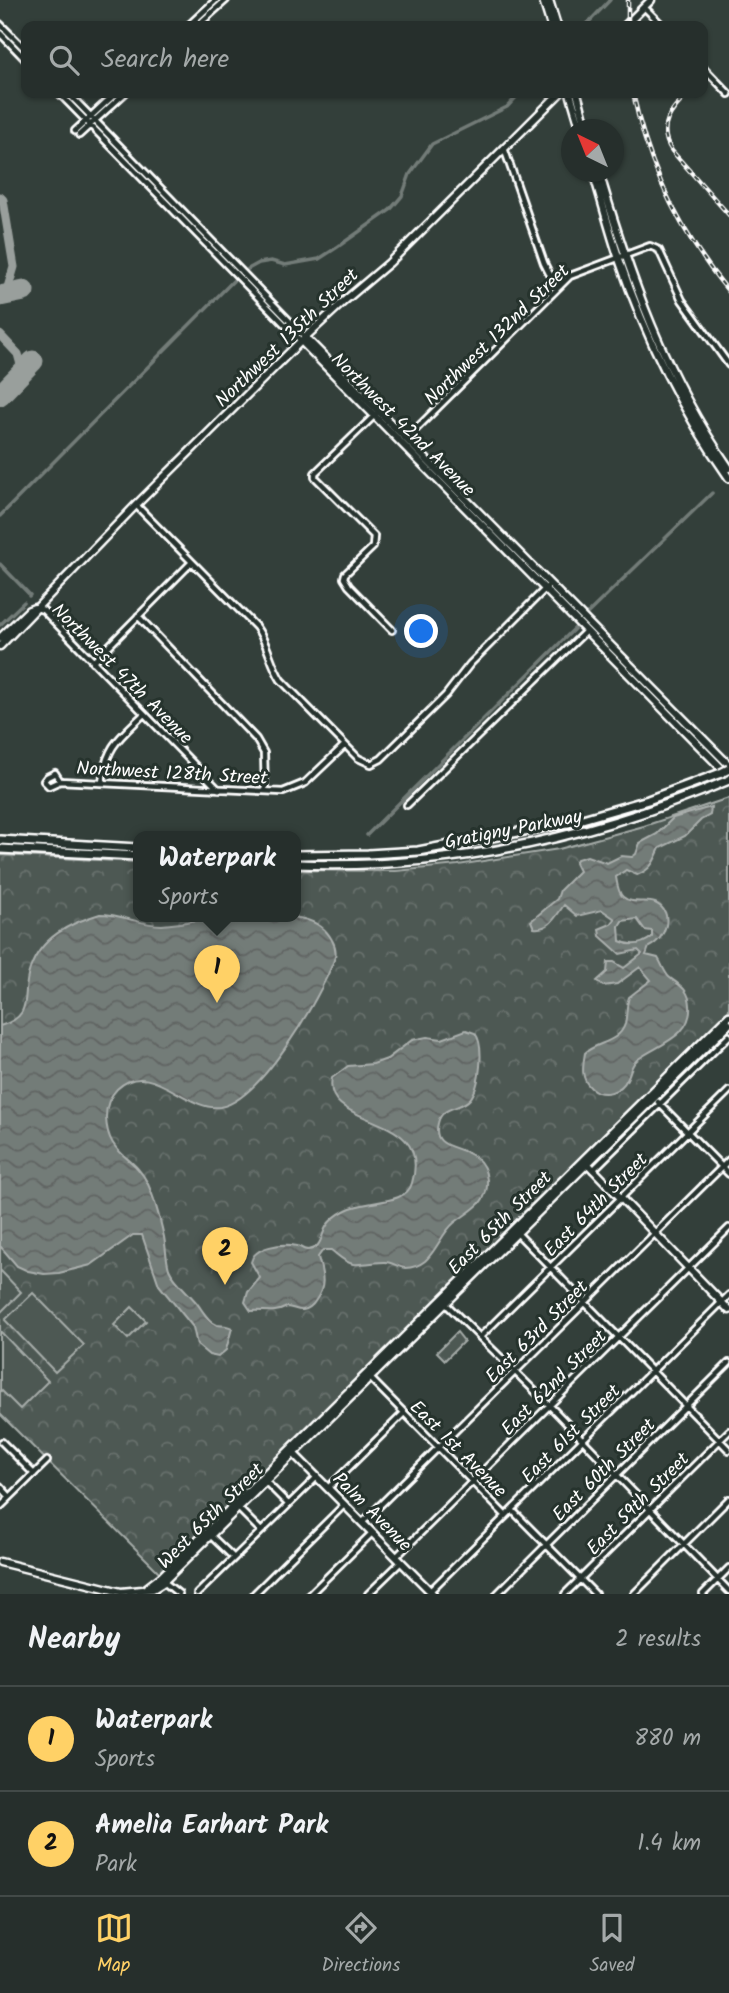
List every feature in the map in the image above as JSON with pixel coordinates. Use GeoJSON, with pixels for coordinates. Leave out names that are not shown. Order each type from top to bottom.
{"type":"FeatureCollection","features":[{"type":"Feature","properties":{"kind":"highway","name":"Gratigny Parkway"},"geometry":{"type":"LineString","coordinates":[[301,855],[418,851],[572,822],[728,774]]}},
{"type":"Feature","properties":{"kind":"highway","name":"Gratigny Parkway"},"geometry":{"type":"LineString","coordinates":[[301,864],[357,866],[408,863],[523,846],[607,825],[681,800],[728,774]]}},
{"type":"Feature","properties":{"kind":"highway"},"geometry":{"type":"LineString","coordinates":[[0,840],[133,848]]}},
{"type":"Feature","properties":{"kind":"highway"},"geometry":{"type":"LineString","coordinates":[[0,849],[133,856]]}},
{"type":"Feature","properties":{"kind":"main road"},"geometry":{"type":"LineString","coordinates":[[543,0],[549,21]]}},
{"type":"Feature","properties":{"kind":"main road"},"geometry":{"type":"LineString","coordinates":[[549,0],[555,21]]}},
{"type":"Feature","properties":{"kind":"main road"},"geometry":{"type":"LineString","coordinates":[[630,21],[651,0]]}},
{"type":"Feature","properties":{"kind":"main road","name":"Northwest 135th Street"},"geometry":{"type":"LineString","coordinates":[[0,646],[136,505],[303,339],[389,263],[555,98]]}},
{"type":"Feature","properties":{"kind":"main road"},"geometry":{"type":"LineString","coordinates":[[571,98],[578,119]]}},
{"type":"Feature","properties":{"kind":"main road"},"geometry":{"type":"LineString","coordinates":[[578,98],[584,119]]}},
{"type":"Feature","properties":{"kind":"main road"},"geometry":{"type":"LineString","coordinates":[[596,182],[661,362],[687,412],[729,478]]}},
{"type":"Feature","properties":{"kind":"main road"},"geometry":{"type":"LineString","coordinates":[[602,182],[621,256],[646,315],[673,373],[729,468]]}},
{"type":"Feature","properties":{"kind":"main road","name":"Northwest 42nd Avenue"},"geometry":{"type":"LineString","coordinates":[[303,339],[547,586],[638,673],[728,774]]}},
{"type":"Feature","properties":{"kind":"main road","name":"Northwest 42nd Avenue"},"geometry":{"type":"LineString","coordinates":[[547,586],[586,631],[689,730],[728,774]]}},
{"type":"Feature","properties":{"kind":"main road","name":"Northwest 135th Street"},"geometry":{"type":"LineString","coordinates":[[0,638],[29,610],[36,607]]}},
{"type":"Feature","properties":{"kind":"main road"},"geometry":{"type":"LineString","coordinates":[[632,678],[638,673]]}},
{"type":"Feature","properties":{"kind":"main road","name":"East 65th Street"},"geometry":{"type":"LineString","coordinates":[[292,1452],[586,1162],[655,1099],[729,1017]]}},
{"type":"Feature","properties":{"kind":"main road","name":"East 65th Street"},"geometry":{"type":"LineString","coordinates":[[720,1030],[729,1024]]}},
{"type":"Feature","properties":{"kind":"main road"},"geometry":{"type":"LineString","coordinates":[[586,1162],[729,1310]]}},
{"type":"Feature","properties":{"kind":"main road","name":"Palm Avenue"},"geometry":{"type":"LineString","coordinates":[[292,1452],[430,1591]]}},
{"type":"Feature","properties":{"kind":"main road","name":"West 65th Street"},"geometry":{"type":"LineString","coordinates":[[236,1507],[266,1482],[292,1452]]}},
{"type":"Feature","properties":{"kind":"main road","name":"West 65th Street"},"geometry":{"type":"LineString","coordinates":[[143,1592],[166,1580],[292,1452]]}},
{"type":"Feature","properties":{"kind":"main road","name":"West 65th Street"},"geometry":{"type":"LineString","coordinates":[[143,1592],[209,1534]]}},
{"type":"Feature","properties":{"kind":"main road"},"geometry":{"type":"LineString","coordinates":[[0,1562],[133,1593],[143,1592]]}},
{"type":"Feature","properties":{"kind":"street"},"geometry":{"type":"LineString","coordinates":[[193,21],[216,0]]}},
{"type":"Feature","properties":{"kind":"street"},"geometry":{"type":"LineString","coordinates":[[203,21],[226,0]]}},
{"type":"Feature","properties":{"kind":"street"},"geometry":{"type":"LineString","coordinates":[[644,7],[658,21]]}},
{"type":"Feature","properties":{"kind":"street"},"geometry":{"type":"LineString","coordinates":[[0,24],[21,45]]}},
{"type":"Feature","properties":{"kind":"street"},"geometry":{"type":"LineString","coordinates":[[9,33],[2,35],[21,55]]}},
{"type":"Feature","properties":{"kind":"street"},"geometry":{"type":"LineString","coordinates":[[708,72],[729,94]]}},
{"type":"Feature","properties":{"kind":"street","name":"Northwest 42nd Avenue"},"geometry":{"type":"LineString","coordinates":[[65,98],[166,193],[303,339]]}},
{"type":"Feature","properties":{"kind":"street","name":"Northwest 42nd Avenue"},"geometry":{"type":"LineString","coordinates":[[72,98],[161,198],[236,270]]}},
{"type":"Feature","properties":{"kind":"street"},"geometry":{"type":"LineString","coordinates":[[91,121],[112,98]]}},
{"type":"Feature","properties":{"kind":"street"},"geometry":{"type":"LineString","coordinates":[[77,133],[119,98]]}},
{"type":"Feature","properties":{"kind":"street"},"geometry":{"type":"LineString","coordinates":[[504,148],[544,262],[549,274],[560,286]]}},
{"type":"Feature","properties":{"kind":"street"},"geometry":{"type":"LineString","coordinates":[[161,198],[166,193]]}},
{"type":"Feature","properties":{"kind":"street","name":"Northwest 132nd Street"},"geometry":{"type":"LineString","coordinates":[[405,441],[570,276],[650,246],[659,250],[682,300],[729,365]]}},
{"type":"Feature","properties":{"kind":"street"},"geometry":{"type":"LineString","coordinates":[[377,413],[315,473],[317,479],[374,536],[373,547],[344,578],[392,629]]}},
{"type":"Feature","properties":{"kind":"street"},"geometry":{"type":"LineString","coordinates":[[136,505],[256,627],[281,680],[361,760],[371,764],[381,759],[446,695],[470,664],[547,586]]}},
{"type":"Feature","properties":{"kind":"street"},"geometry":{"type":"LineString","coordinates":[[93,662],[192,562]]}},
{"type":"Feature","properties":{"kind":"street","name":"Northwest 47th Avenue"},"geometry":{"type":"LineString","coordinates":[[36,607],[43,610],[219,789]]}},
{"type":"Feature","properties":{"kind":"street"},"geometry":{"type":"LineString","coordinates":[[138,616],[257,739],[264,753],[265,791]]}},
{"type":"Feature","properties":{"kind":"street"},"geometry":{"type":"LineString","coordinates":[[407,805],[586,631]]}},
{"type":"Feature","properties":{"kind":"street"},"geometry":{"type":"LineString","coordinates":[[102,783],[108,752],[144,713]]}},
{"type":"Feature","properties":{"kind":"street","name":"Northwest 128th Street"},"geometry":{"type":"LineString","coordinates":[[63,781],[290,790],[305,783],[345,745]]}},
{"type":"Feature","properties":{"kind":"street"},"geometry":{"type":"LineString","coordinates":[[593,1170],[655,1099],[728,1038],[720,1030]]}},
{"type":"Feature","properties":{"kind":"street","name":"East 64th Street"},"geometry":{"type":"LineString","coordinates":[[480,1337],[729,1091]]}},
{"type":"Feature","properties":{"kind":"street"},"geometry":{"type":"LineString","coordinates":[[655,1099],[729,1174]]}},
{"type":"Feature","properties":{"kind":"street","name":"East 63rd Street"},"geometry":{"type":"LineString","coordinates":[[362,1523],[729,1160]]}},
{"type":"Feature","properties":{"kind":"street","name":"East 62nd Street"},"geometry":{"type":"LineString","coordinates":[[368,1594],[472,1482],[729,1228]]}},
{"type":"Feature","properties":{"kind":"street"},"geometry":{"type":"LineString","coordinates":[[515,1232],[729,1450]]}},
{"type":"Feature","properties":{"kind":"street","name":"East 61st Street"},"geometry":{"type":"LineString","coordinates":[[421,1594],[430,1591],[729,1295]]}},
{"type":"Feature","properties":{"kind":"street"},"geometry":{"type":"LineString","coordinates":[[444,1302],[550,1406],[729,1591]]}},
{"type":"Feature","properties":{"kind":"street","name":"East 60th Street"},"geometry":{"type":"LineString","coordinates":[[497,1594],[729,1363]]}},
{"type":"Feature","properties":{"kind":"street","name":"East 1st Avenue"},"geometry":{"type":"LineString","coordinates":[[369,1378],[506,1516]]}},
{"type":"Feature","properties":{"kind":"street"},"geometry":{"type":"LineString","coordinates":[[328,1488],[404,1413]]}},
{"type":"Feature","properties":{"kind":"street","name":"East 59th Street"},"geometry":{"type":"LineString","coordinates":[[565,1594],[729,1431]]}},
{"type":"Feature","properties":{"kind":"street"},"geometry":{"type":"LineString","coordinates":[[1,1442],[34,1474]]}},
{"type":"Feature","properties":{"kind":"street"},"geometry":{"type":"LineString","coordinates":[[0,1507],[47,1461]]}},
{"type":"Feature","properties":{"kind":"street"},"geometry":{"type":"LineString","coordinates":[[197,1594],[317,1477]]}},
{"type":"Feature","properties":{"kind":"street"},"geometry":{"type":"LineString","coordinates":[[266,1482],[288,1504]]}},
{"type":"Feature","properties":{"kind":"street"},"geometry":{"type":"LineString","coordinates":[[0,1486],[10,1497]]}},
{"type":"Feature","properties":{"kind":"street"},"geometry":{"type":"LineString","coordinates":[[634,1594],[729,1499]]}},
{"type":"Feature","properties":{"kind":"street"},"geometry":{"type":"LineString","coordinates":[[254,1594],[344,1505]]}},
{"type":"Feature","properties":{"kind":"street"},"geometry":{"type":"LineString","coordinates":[[236,1507],[261,1531]]}},
{"type":"Feature","properties":{"kind":"street","name":"East 1st Avenue"},"geometry":{"type":"LineString","coordinates":[[512,1510],[595,1594]]}},
{"type":"Feature","properties":{"kind":"street"},"geometry":{"type":"LineString","coordinates":[[310,1594],[372,1533]]}},
{"type":"Feature","properties":{"kind":"street"},"geometry":{"type":"LineString","coordinates":[[209,1534],[234,1558]]}},
{"type":"Feature","properties":{"kind":"street"},"geometry":{"type":"LineString","coordinates":[[703,1594],[729,1568]]}},
{"type":"Feature","properties":{"kind":"street"},"geometry":{"type":"LineString","coordinates":[[166,1580],[179,1594]]}},
{"type":"Feature","properties":{"kind":"green space"},"geometry":{"type":"Polygon","coordinates":[[[729,798],[729,1010],[160,1573],[0,1414],[0,855],[133,862],[133,922],[301,922],[301,870],[396,871],[458,865],[559,849],[644,826],[729,798]]]}},
{"type":"Feature","properties":{"kind":"green space"},"geometry":{"type":"Polygon","coordinates":[[[0,1270],[21,1292],[0,1313],[0,1270]]]}},
{"type":"Feature","properties":{"kind":"green space"},"geometry":{"type":"Polygon","coordinates":[[[33,1293],[84,1345],[55,1372],[5,1320],[33,1293]]]}},
{"type":"Feature","properties":{"kind":"green space"},"geometry":{"type":"Polygon","coordinates":[[[132,1307],[146,1321],[128,1339],[114,1325],[132,1307]]]}},
{"type":"Feature","properties":{"kind":"green space"},"geometry":{"type":"Polygon","coordinates":[[[0,1331],[48,1381],[20,1409],[0,1389],[0,1331]]]}},
{"type":"Feature","properties":{"kind":"green space"},"geometry":{"type":"Polygon","coordinates":[[[457,1332],[464,1341],[445,1360],[437,1352],[457,1332]]]}},
{"type":"Feature","properties":{"kind":"water"},"geometry":{"type":"Polygon","coordinates":[[[711,807],[710,815],[685,836],[660,848],[646,870],[637,875],[626,870],[616,877],[623,897],[631,901],[655,903],[665,913],[666,926],[646,955],[658,958],[667,975],[686,991],[690,1005],[689,1016],[680,1033],[635,1062],[621,1087],[601,1093],[591,1088],[585,1080],[585,1053],[618,1035],[625,1024],[629,997],[651,980],[640,967],[617,984],[603,986],[597,981],[607,972],[608,962],[614,962],[624,968],[642,954],[638,950],[620,954],[600,936],[599,929],[611,924],[615,919],[602,910],[577,916],[564,905],[544,927],[534,928],[531,921],[557,899],[560,890],[579,871],[575,863],[577,859],[587,856],[607,863],[621,856],[632,857],[640,843],[657,834],[673,818],[711,807]],[[637,919],[622,921],[619,926],[620,941],[633,944],[644,942],[652,937],[652,931],[645,930],[637,919]]]}},
{"type":"Feature","properties":{"kind":"water"},"geometry":{"type":"Polygon","coordinates":[[[100,914],[133,922],[162,925],[188,922],[301,922],[301,919],[317,924],[332,940],[335,948],[335,957],[327,977],[303,1021],[270,1067],[236,1100],[220,1107],[207,1106],[155,1082],[142,1079],[130,1081],[117,1089],[108,1105],[107,1130],[116,1147],[147,1182],[161,1223],[171,1273],[210,1321],[232,1328],[226,1350],[218,1357],[209,1355],[197,1345],[193,1327],[159,1285],[142,1235],[133,1235],[91,1265],[59,1273],[44,1274],[17,1266],[0,1246],[0,1026],[11,1021],[23,1010],[27,979],[41,948],[58,933],[100,914]]]}},
{"type":"Feature","properties":{"kind":"water"},"geometry":{"type":"Polygon","coordinates":[[[466,1030],[475,1033],[480,1047],[476,1085],[470,1099],[443,1113],[437,1134],[441,1141],[476,1158],[483,1167],[487,1188],[482,1201],[450,1227],[429,1257],[418,1265],[405,1268],[385,1262],[353,1264],[331,1250],[323,1250],[318,1257],[323,1279],[322,1289],[311,1306],[301,1310],[287,1307],[274,1311],[251,1311],[245,1302],[248,1292],[260,1278],[251,1262],[257,1252],[284,1245],[307,1250],[315,1248],[328,1224],[340,1213],[354,1207],[394,1199],[408,1190],[412,1183],[414,1159],[407,1142],[393,1131],[343,1106],[333,1095],[332,1078],[348,1066],[373,1064],[387,1059],[412,1040],[427,1037],[442,1039],[466,1030]]]}},
{"type":"Feature","properties":{"kind":"waterway"},"geometry":{"type":"LineString","coordinates":[[590,21],[610,0]]}},
{"type":"Feature","properties":{"kind":"waterway"},"geometry":{"type":"LineString","coordinates":[[248,269],[271,261],[285,265],[319,259],[390,210],[402,196],[410,174],[432,144],[507,107],[515,98]]}},
{"type":"Feature","properties":{"kind":"waterway"},"geometry":{"type":"LineString","coordinates":[[0,516],[235,279]]}},
{"type":"Feature","properties":{"kind":"waterway"},"geometry":{"type":"LineString","coordinates":[[588,613],[712,493]]}},
{"type":"Feature","properties":{"kind":"waterway"},"geometry":{"type":"LineString","coordinates":[[0,564],[29,596]]}},
{"type":"Feature","properties":{"kind":"waterway"},"geometry":{"type":"LineString","coordinates":[[0,625],[24,602]]}},
{"type":"Feature","properties":{"kind":"waterway"},"geometry":{"type":"LineString","coordinates":[[367,835],[575,628]]}},
{"type":"Feature","properties":{"kind":"taxiway"},"geometry":{"type":"LineString","coordinates":[[0,197],[3,200],[14,267],[6,294]]}},
{"type":"Feature","properties":{"kind":"taxiway"},"geometry":{"type":"LineString","coordinates":[[0,335],[18,354],[23,372]]}},
{"type":"Feature","properties":{"kind":"runway"},"geometry":{"type":"LineString","coordinates":[[0,296],[24,291]]}},
{"type":"Feature","properties":{"kind":"runway"},"geometry":{"type":"LineString","coordinates":[[0,395],[33,361]]}},
{"type":"Feature","properties":{"kind":"railway"},"geometry":{"type":"LineString","coordinates":[[628,0],[628,21]]}},
{"type":"Feature","properties":{"kind":"railway"},"geometry":{"type":"LineString","coordinates":[[634,98],[647,147],[668,198],[695,246],[729,292]]}},
{"type":"Feature","properties":{"kind":"railway"},"geometry":{"type":"LineString","coordinates":[[684,98],[668,119],[665,134],[667,142],[729,215]]}},
{"type":"Feature","properties":{"kind":"place","name":"Waterpark"},"geometry":{"type":"Point","coordinates":[217,1003]}},
{"type":"Feature","properties":{"kind":"place","name":"Amelia Earhart Park"},"geometry":{"type":"Point","coordinates":[225,1285]}}]}
